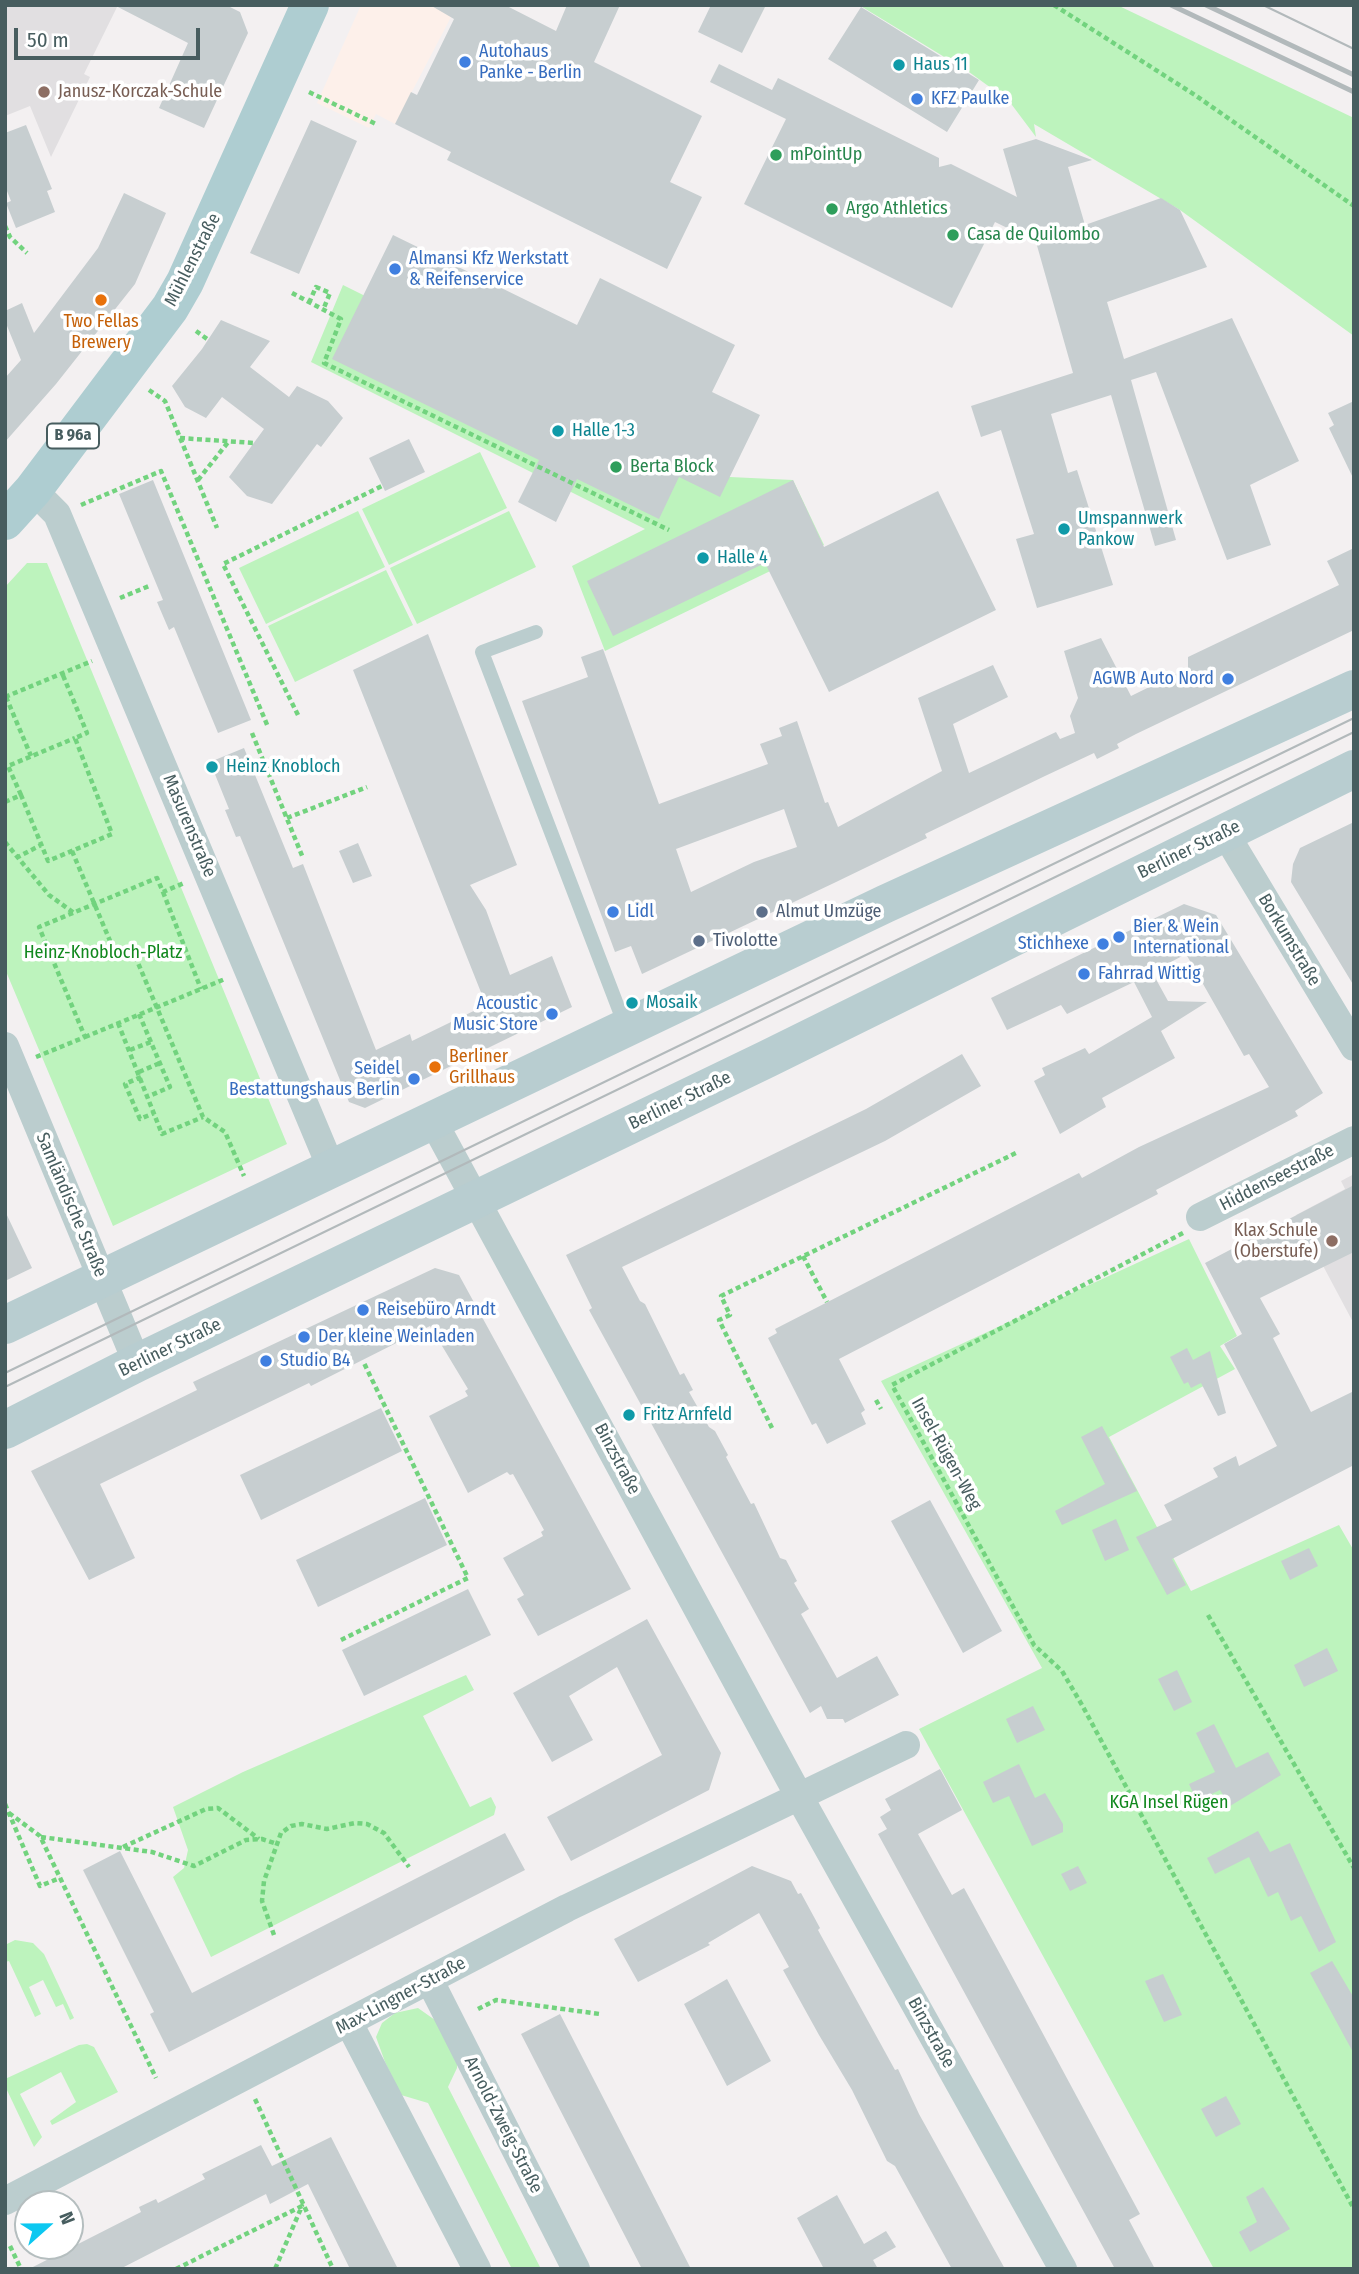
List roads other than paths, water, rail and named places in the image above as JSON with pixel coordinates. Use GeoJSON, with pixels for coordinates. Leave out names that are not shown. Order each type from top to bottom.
{"type":"FeatureCollection","features":[{"type":"Feature","properties":{"kind":"main road","name":"Mühlenstraße"},"geometry":{"type":"LineString","coordinates":[[5,521],[33,490],[170,308],[185,282],[310,5]]}},
{"type":"Feature","properties":{"kind":"main road"},"geometry":{"type":"LineString","coordinates":[[5,1325],[896,898],[1354,689]]}},
{"type":"Feature","properties":{"kind":"main road","name":"Berliner Straße"},"geometry":{"type":"LineString","coordinates":[[5,1430],[137,1363],[749,1068],[1354,769]]}},
{"type":"Feature","properties":{"kind":"street","name":"Masurenstraße"},"geometry":{"type":"LineString","coordinates":[[33,490],[57,514],[332,1170]]}},
{"type":"Feature","properties":{"kind":"street","name":"Borkumstraße"},"geometry":{"type":"LineString","coordinates":[[1224,832],[1354,1047]]}},
{"type":"Feature","properties":{"kind":"street","name":"Samländische Straße"},"geometry":{"type":"LineString","coordinates":[[5,1046],[137,1363]]}},
{"type":"Feature","properties":{"kind":"street","name":"Binzstraße"},"geometry":{"type":"LineString","coordinates":[[433,1121],[800,1798],[1063,2269]]}},
{"type":"Feature","properties":{"kind":"street","name":"Hiddenseestraße"},"geometry":{"type":"LineString","coordinates":[[1192,1224],[1354,1140]]}},
{"type":"Feature","properties":{"kind":"street"},"geometry":{"type":"LineString","coordinates":[[800,1798],[906,1745]]}},
{"type":"Feature","properties":{"kind":"street","name":"Max-Lingner-Straße"},"geometry":{"type":"LineString","coordinates":[[5,2201],[566,1908],[800,1798]]}},
{"type":"Feature","properties":{"kind":"street","name":"Arnold-Zweig-Straße"},"geometry":{"type":"LineString","coordinates":[[430,1981],[576,2269]]}},
{"type":"Feature","properties":{"kind":"street"},"geometry":{"type":"LineString","coordinates":[[348,2023],[477,2269]]}},
{"type":"Feature","properties":{"kind":"lane"},"geometry":{"type":"LineString","coordinates":[[536,632],[481,652],[626,1028]]}},
{"type":"Feature","properties":{"kind":"tram line"},"geometry":{"type":"LineString","coordinates":[[1263,5],[1354,49]]}},
{"type":"Feature","properties":{"kind":"tram line"},"geometry":{"type":"LineString","coordinates":[[5,1373],[1354,718]]}},
{"type":"Feature","properties":{"kind":"tram line"},"geometry":{"type":"LineString","coordinates":[[5,1387],[1354,732]]}},
{"type":"Feature","properties":{"kind":"railway"},"geometry":{"type":"LineString","coordinates":[[1171,5],[1354,92]]}},
{"type":"Feature","properties":{"kind":"railway"},"geometry":{"type":"LineString","coordinates":[[1206,5],[1354,75]]}},
{"type":"Feature","properties":{"kind":"place","name":"Autohaus Panke - Berlin"},"geometry":{"type":"Point","coordinates":[465,62]}},
{"type":"Feature","properties":{"kind":"place","name":"Haus 11"},"geometry":{"type":"Point","coordinates":[899,65]}},
{"type":"Feature","properties":{"kind":"place","name":"Janusz-Korczak-Schule"},"geometry":{"type":"Point","coordinates":[44,92]}},
{"type":"Feature","properties":{"kind":"place","name":"KFZ Paulke"},"geometry":{"type":"Point","coordinates":[917,99]}},
{"type":"Feature","properties":{"kind":"place","name":"mPointUp"},"geometry":{"type":"Point","coordinates":[776,155]}},
{"type":"Feature","properties":{"kind":"place","name":"Argo Athletics"},"geometry":{"type":"Point","coordinates":[832,209]}},
{"type":"Feature","properties":{"kind":"place","name":"Casa de Quilombo"},"geometry":{"type":"Point","coordinates":[953,235]}},
{"type":"Feature","properties":{"kind":"place","name":"Almansi Kfz Werkstatt & Reifenservice"},"geometry":{"type":"Point","coordinates":[395,269]}},
{"type":"Feature","properties":{"kind":"place","name":"Two Fellas Brewery"},"geometry":{"type":"Point","coordinates":[101,300]}},
{"type":"Feature","properties":{"kind":"place","name":"Halle 1-3"},"geometry":{"type":"Point","coordinates":[558,431]}},
{"type":"Feature","properties":{"kind":"place","name":"Berta Block"},"geometry":{"type":"Point","coordinates":[616,467]}},
{"type":"Feature","properties":{"kind":"place","name":"Umspannwerk Pankow"},"geometry":{"type":"Point","coordinates":[1064,529]}},
{"type":"Feature","properties":{"kind":"place","name":"Halle 4"},"geometry":{"type":"Point","coordinates":[703,558]}},
{"type":"Feature","properties":{"kind":"place","name":"AGWB Auto Nord"},"geometry":{"type":"Point","coordinates":[1228,679]}},
{"type":"Feature","properties":{"kind":"place","name":"Heinz Knobloch"},"geometry":{"type":"Point","coordinates":[212,767]}},
{"type":"Feature","properties":{"kind":"place","name":"Lidl"},"geometry":{"type":"Point","coordinates":[613,912]}},
{"type":"Feature","properties":{"kind":"place","name":"Almut Umzüge"},"geometry":{"type":"Point","coordinates":[762,912]}},
{"type":"Feature","properties":{"kind":"place","name":"Bier & Wein International"},"geometry":{"type":"Point","coordinates":[1119,937]}},
{"type":"Feature","properties":{"kind":"place","name":"Tivolotte"},"geometry":{"type":"Point","coordinates":[699,941]}},
{"type":"Feature","properties":{"kind":"place","name":"Stichhexe"},"geometry":{"type":"Point","coordinates":[1103,944]}},
{"type":"Feature","properties":{"kind":"place","name":"Fahrrad Wittig"},"geometry":{"type":"Point","coordinates":[1084,974]}},
{"type":"Feature","properties":{"kind":"place","name":"Mosaik"},"geometry":{"type":"Point","coordinates":[632,1003]}},
{"type":"Feature","properties":{"kind":"place","name":"Acoustic Music Store"},"geometry":{"type":"Point","coordinates":[552,1014]}},
{"type":"Feature","properties":{"kind":"place","name":"Berliner Grillhaus"},"geometry":{"type":"Point","coordinates":[435,1067]}},
{"type":"Feature","properties":{"kind":"place","name":"Seidel Bestattungshaus Berlin"},"geometry":{"type":"Point","coordinates":[414,1079]}},
{"type":"Feature","properties":{"kind":"place","name":"Klax Schule (Oberstufe)"},"geometry":{"type":"Point","coordinates":[1332,1241]}},
{"type":"Feature","properties":{"kind":"place","name":"Reisebüro Arndt"},"geometry":{"type":"Point","coordinates":[363,1310]}},
{"type":"Feature","properties":{"kind":"place","name":"Der kleine Weinladen"},"geometry":{"type":"Point","coordinates":[304,1337]}},
{"type":"Feature","properties":{"kind":"place","name":"Studio B4"},"geometry":{"type":"Point","coordinates":[266,1361]}},
{"type":"Feature","properties":{"kind":"place","name":"Fritz Arnfeld"},"geometry":{"type":"Point","coordinates":[629,1415]}},
{"type":"Feature","properties":{"kind":"park label","name":"Heinz-Knobloch-Platz"},"geometry":{"type":"Point","coordinates":[103,953]}},
{"type":"Feature","properties":{"kind":"park label","name":"KGA Insel Rügen"},"geometry":{"type":"Point","coordinates":[1169,1803]}}]}
